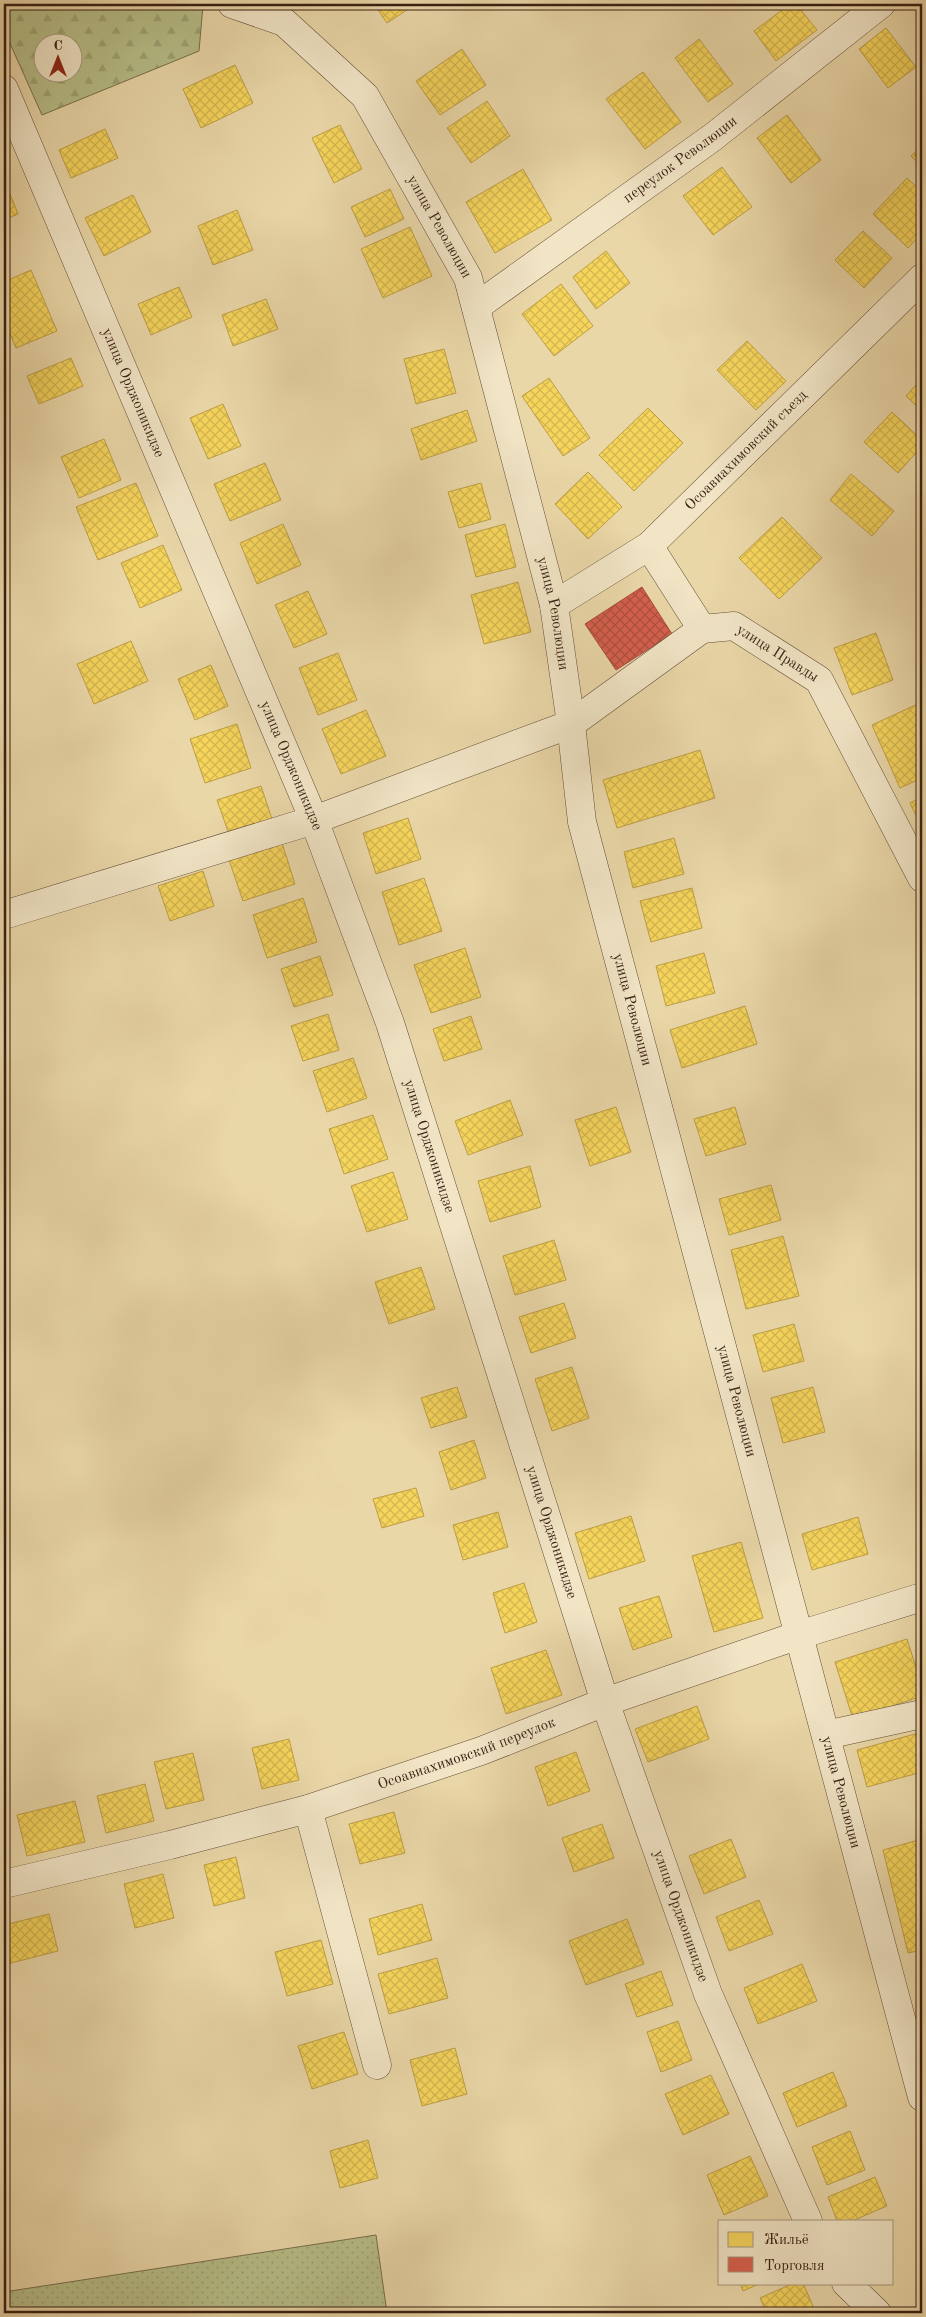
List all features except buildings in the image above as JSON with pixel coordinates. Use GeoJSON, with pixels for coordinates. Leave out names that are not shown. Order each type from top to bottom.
{"type":"FeatureCollection","features":[{"type":"Feature","properties":{"kind":"street","name":"улица Революции"},"geometry":{"type":"LineString","coordinates":[[232,4],[284,22],[365,96],[468,278],[554,605],[571,724],[582,822],[922,2097]]}},
{"type":"Feature","properties":{"kind":"street","name":"переулок Революции"},"geometry":{"type":"LineString","coordinates":[[476,307],[712,137],[881,4]]}},
{"type":"Feature","properties":{"kind":"street","name":"улица Орджоникидзе"},"geometry":{"type":"LineString","coordinates":[[4,89],[314,820],[390,1023],[605,1702],[708,1994],[808,2220]]}},
{"type":"Feature","properties":{"kind":"street","name":"Осоавиахимовский съезд"},"geometry":{"type":"LineString","coordinates":[[554,605],[650,546],[922,278]]}},
{"type":"Feature","properties":{"kind":"street"},"geometry":{"type":"LineString","coordinates":[[4,915],[314,820],[571,724],[702,629],[650,546]]}},
{"type":"Feature","properties":{"kind":"street","name":"улица Правды"},"geometry":{"type":"LineString","coordinates":[[702,629],[734,626],[818,680],[922,878]]}},
{"type":"Feature","properties":{"kind":"street","name":"Осоавиахимовский переулок"},"geometry":{"type":"LineString","coordinates":[[4,1884],[170,1845],[308,1809],[481,1751],[605,1702],[799,1635],[922,1597]]}},
{"type":"Feature","properties":{"kind":"street"},"geometry":{"type":"LineString","coordinates":[[826,1735],[922,1714]]}},
{"type":"Feature","properties":{"kind":"street"},"geometry":{"type":"LineString","coordinates":[[308,1809],[377,2064]]}},
{"type":"Feature","properties":{"kind":"street"},"geometry":{"type":"LineString","coordinates":[[847,2284],[877,2313]]}},
{"type":"Feature","properties":{"kind":"green space"},"geometry":{"type":"Polygon","coordinates":[[[4,4],[203,5],[199,51],[42,115],[4,30],[4,4]]]}},
{"type":"Feature","properties":{"kind":"green space"},"geometry":{"type":"Polygon","coordinates":[[[376,2235],[387,2313],[4,2313],[4,2292],[376,2235]]]}}]}
